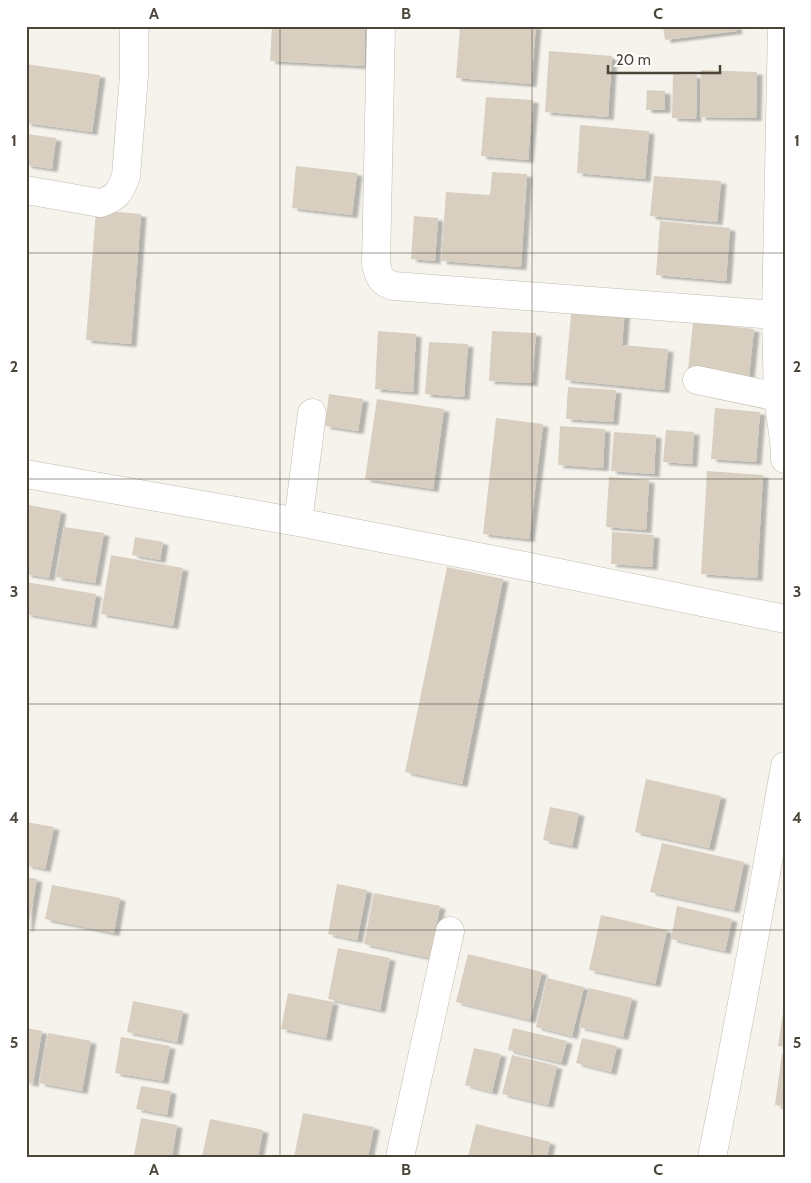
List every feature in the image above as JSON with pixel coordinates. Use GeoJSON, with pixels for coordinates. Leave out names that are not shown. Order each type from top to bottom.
{"type":"FeatureCollection","features":[{"type":"Feature","properties":{"kind":"street"},"geometry":{"type":"LineString","coordinates":[[26,190],[100,203],[108,201],[118,194],[126,176],[127,167],[134,75],[134,26]]}},
{"type":"Feature","properties":{"kind":"street"},"geometry":{"type":"LineString","coordinates":[[381,26],[376,264],[381,280],[386,284],[776,315]]}},
{"type":"Feature","properties":{"kind":"street"},"geometry":{"type":"LineString","coordinates":[[783,38],[776,315],[778,397],[784,446]]}},
{"type":"Feature","properties":{"kind":"street"},"geometry":{"type":"LineString","coordinates":[[697,380],[778,397]]}},
{"type":"Feature","properties":{"kind":"street"},"geometry":{"type":"LineString","coordinates":[[298,522],[312,413]]}},
{"type":"Feature","properties":{"kind":"street"},"geometry":{"type":"LineString","coordinates":[[26,474],[298,522],[785,619]]}},
{"type":"Feature","properties":{"kind":"street"},"geometry":{"type":"LineString","coordinates":[[712,1157],[760,913],[785,766]]}},
{"type":"Feature","properties":{"kind":"street"},"geometry":{"type":"LineString","coordinates":[[400,1157],[450,931]]}},
{"type":"Feature","properties":{"kind":"building"},"geometry":{"type":"Polygon","coordinates":[[[272,26],[365,26],[364,66],[270,61],[272,26]]]}},
{"type":"Feature","properties":{"kind":"building"},"geometry":{"type":"Polygon","coordinates":[[[460,26],[536,26],[531,84],[456,78],[460,26]]]}},
{"type":"Feature","properties":{"kind":"building"},"geometry":{"type":"Polygon","coordinates":[[[663,26],[736,26],[737,31],[665,40],[663,26]]]}},
{"type":"Feature","properties":{"kind":"building"},"geometry":{"type":"Polygon","coordinates":[[[549,51],[612,56],[608,117],[545,112],[549,51]]]}},
{"type":"Feature","properties":{"kind":"building"},"geometry":{"type":"Polygon","coordinates":[[[26,64],[100,75],[92,132],[26,123],[26,64]]]}},
{"type":"Feature","properties":{"kind":"building"},"geometry":{"type":"Polygon","coordinates":[[[701,70],[757,72],[756,118],[700,117],[701,70]]]}},
{"type":"Feature","properties":{"kind":"building"},"geometry":{"type":"Polygon","coordinates":[[[673,74],[697,75],[696,119],[672,118],[673,74]]]}},
{"type":"Feature","properties":{"kind":"building"},"geometry":{"type":"Polygon","coordinates":[[[647,90],[665,91],[665,110],[646,110],[647,90]]]}},
{"type":"Feature","properties":{"kind":"building"},"geometry":{"type":"Polygon","coordinates":[[[486,97],[533,100],[528,160],[481,156],[486,97]]]}},
{"type":"Feature","properties":{"kind":"building"},"geometry":{"type":"Polygon","coordinates":[[[580,125],[649,131],[645,179],[577,173],[580,125]]]}},
{"type":"Feature","properties":{"kind":"building"},"geometry":{"type":"Polygon","coordinates":[[[26,134],[56,138],[52,169],[26,165],[26,134]]]}},
{"type":"Feature","properties":{"kind":"building"},"geometry":{"type":"Polygon","coordinates":[[[296,166],[357,173],[352,215],[292,208],[296,166]]]}},
{"type":"Feature","properties":{"kind":"building"},"geometry":{"type":"Polygon","coordinates":[[[492,172],[527,174],[521,267],[441,261],[446,192],[490,195],[492,172]]]}},
{"type":"Feature","properties":{"kind":"building"},"geometry":{"type":"Polygon","coordinates":[[[654,176],[721,181],[717,222],[650,216],[654,176]]]}},
{"type":"Feature","properties":{"kind":"building"},"geometry":{"type":"Polygon","coordinates":[[[96,210],[141,214],[131,344],[86,340],[96,210]]]}},
{"type":"Feature","properties":{"kind":"building"},"geometry":{"type":"Polygon","coordinates":[[[414,216],[438,218],[435,261],[411,259],[414,216]]]}},
{"type":"Feature","properties":{"kind":"building"},"geometry":{"type":"Polygon","coordinates":[[[660,221],[730,228],[726,281],[656,275],[660,221]]]}},
{"type":"Feature","properties":{"kind":"building"},"geometry":{"type":"Polygon","coordinates":[[[572,304],[625,309],[622,345],[668,349],[664,390],[565,380],[572,304]]]}},
{"type":"Feature","properties":{"kind":"building"},"geometry":{"type":"Polygon","coordinates":[[[693,322],[754,329],[748,386],[687,379],[693,322]]]}},
{"type":"Feature","properties":{"kind":"building"},"geometry":{"type":"Polygon","coordinates":[[[378,331],[416,334],[413,392],[375,389],[378,331]]]}},
{"type":"Feature","properties":{"kind":"building"},"geometry":{"type":"Polygon","coordinates":[[[492,331],[536,333],[532,383],[489,381],[492,331]]]}},
{"type":"Feature","properties":{"kind":"building"},"geometry":{"type":"Polygon","coordinates":[[[429,342],[468,344],[464,397],[425,394],[429,342]]]}},
{"type":"Feature","properties":{"kind":"building"},"geometry":{"type":"Polygon","coordinates":[[[568,387],[616,390],[613,422],[566,419],[568,387]]]}},
{"type":"Feature","properties":{"kind":"building"},"geometry":{"type":"Polygon","coordinates":[[[329,394],[363,399],[358,431],[325,426],[329,394]]]}},
{"type":"Feature","properties":{"kind":"building"},"geometry":{"type":"Polygon","coordinates":[[[377,399],[444,409],[433,489],[365,479],[377,399]]]}},
{"type":"Feature","properties":{"kind":"building"},"geometry":{"type":"Polygon","coordinates":[[[715,408],[760,412],[756,462],[711,459],[715,408]]]}},
{"type":"Feature","properties":{"kind":"building"},"geometry":{"type":"Polygon","coordinates":[[[496,418],[543,424],[529,539],[483,534],[496,418]]]}},
{"type":"Feature","properties":{"kind":"building"},"geometry":{"type":"Polygon","coordinates":[[[560,426],[605,429],[603,468],[558,465],[560,426]]]}},
{"type":"Feature","properties":{"kind":"building"},"geometry":{"type":"Polygon","coordinates":[[[666,430],[694,432],[692,464],[663,462],[666,430]]]}},
{"type":"Feature","properties":{"kind":"building"},"geometry":{"type":"Polygon","coordinates":[[[614,432],[656,435],[654,474],[611,471],[614,432]]]}},
{"type":"Feature","properties":{"kind":"building"},"geometry":{"type":"Polygon","coordinates":[[[707,471],[763,475],[757,578],[701,574],[707,471]]]}},
{"type":"Feature","properties":{"kind":"building"},"geometry":{"type":"Polygon","coordinates":[[[609,477],[649,480],[646,530],[606,527],[609,477]]]}},
{"type":"Feature","properties":{"kind":"building"},"geometry":{"type":"Polygon","coordinates":[[[29,505],[61,511],[49,578],[26,574],[26,519],[29,505]]]}},
{"type":"Feature","properties":{"kind":"building"},"geometry":{"type":"Polygon","coordinates":[[[64,527],[104,533],[95,583],[56,577],[64,527]]]}},
{"type":"Feature","properties":{"kind":"building"},"geometry":{"type":"Polygon","coordinates":[[[612,532],[654,535],[652,567],[611,564],[612,532]]]}},
{"type":"Feature","properties":{"kind":"building"},"geometry":{"type":"Polygon","coordinates":[[[135,537],[163,542],[160,560],[132,555],[135,537]]]}},
{"type":"Feature","properties":{"kind":"building"},"geometry":{"type":"Polygon","coordinates":[[[111,555],[183,568],[173,626],[101,614],[111,555]]]}},
{"type":"Feature","properties":{"kind":"building"},"geometry":{"type":"Polygon","coordinates":[[[447,567],[503,579],[462,784],[405,772],[447,567]]]}},
{"type":"Feature","properties":{"kind":"building"},"geometry":{"type":"Polygon","coordinates":[[[26,582],[96,594],[91,625],[26,614],[26,582]]]}},
{"type":"Feature","properties":{"kind":"building"},"geometry":{"type":"Polygon","coordinates":[[[646,779],[721,796],[709,848],[635,832],[646,779]]]}},
{"type":"Feature","properties":{"kind":"building"},"geometry":{"type":"Polygon","coordinates":[[[550,807],[579,813],[572,846],[543,840],[550,807]]]}},
{"type":"Feature","properties":{"kind":"building"},"geometry":{"type":"Polygon","coordinates":[[[26,822],[54,827],[45,869],[26,865],[26,822]]]}},
{"type":"Feature","properties":{"kind":"building"},"geometry":{"type":"Polygon","coordinates":[[[662,843],[744,862],[734,910],[650,892],[662,843]]]}},
{"type":"Feature","properties":{"kind":"building"},"geometry":{"type":"Polygon","coordinates":[[[26,877],[37,879],[28,929],[26,928],[26,877]]]}},
{"type":"Feature","properties":{"kind":"building"},"geometry":{"type":"Polygon","coordinates":[[[337,884],[367,890],[357,940],[328,934],[337,884]]]}},
{"type":"Feature","properties":{"kind":"building"},"geometry":{"type":"Polygon","coordinates":[[[52,885],[120,898],[114,933],[45,919],[52,885]]]}},
{"type":"Feature","properties":{"kind":"building"},"geometry":{"type":"Polygon","coordinates":[[[374,893],[440,906],[430,958],[364,944],[374,893]]]}},
{"type":"Feature","properties":{"kind":"building"},"geometry":{"type":"Polygon","coordinates":[[[677,906],[732,919],[725,951],[671,939],[677,906]]]}},
{"type":"Feature","properties":{"kind":"building"},"geometry":{"type":"Polygon","coordinates":[[[601,915],[667,930],[655,984],[589,970],[601,915]]]}},
{"type":"Feature","properties":{"kind":"building"},"geometry":{"type":"Polygon","coordinates":[[[338,948],[390,958],[380,1010],[328,999],[338,948]]]}},
{"type":"Feature","properties":{"kind":"building"},"geometry":{"type":"Polygon","coordinates":[[[468,954],[542,972],[530,1020],[456,1002],[468,954]]]}},
{"type":"Feature","properties":{"kind":"building"},"geometry":{"type":"Polygon","coordinates":[[[547,978],[584,987],[572,1036],[536,1027],[547,978]]]}},
{"type":"Feature","properties":{"kind":"building"},"geometry":{"type":"Polygon","coordinates":[[[589,988],[632,998],[623,1037],[579,1027],[589,988]]]}},
{"type":"Feature","properties":{"kind":"building"},"geometry":{"type":"Polygon","coordinates":[[[288,993],[333,1002],[326,1038],[281,1029],[288,993]]]}},
{"type":"Feature","properties":{"kind":"building"},"geometry":{"type":"Polygon","coordinates":[[[133,1001],[183,1011],[177,1042],[127,1032],[133,1001]]]}},
{"type":"Feature","properties":{"kind":"building"},"geometry":{"type":"Polygon","coordinates":[[[785,1007],[785,1047],[778,1046],[785,1007]]]}},
{"type":"Feature","properties":{"kind":"building"},"geometry":{"type":"Polygon","coordinates":[[[26,1028],[42,1031],[33,1084],[26,1082],[26,1028]]]}},
{"type":"Feature","properties":{"kind":"building"},"geometry":{"type":"Polygon","coordinates":[[[513,1028],[567,1041],[561,1063],[508,1050],[513,1028]]]}},
{"type":"Feature","properties":{"kind":"building"},"geometry":{"type":"Polygon","coordinates":[[[48,1033],[91,1041],[82,1091],[39,1083],[48,1033]]]}},
{"type":"Feature","properties":{"kind":"building"},"geometry":{"type":"Polygon","coordinates":[[[121,1037],[170,1046],[163,1081],[115,1073],[121,1037]]]}},
{"type":"Feature","properties":{"kind":"building"},"geometry":{"type":"Polygon","coordinates":[[[582,1038],[617,1046],[611,1072],[576,1063],[582,1038]]]}},
{"type":"Feature","properties":{"kind":"building"},"geometry":{"type":"Polygon","coordinates":[[[474,1048],[501,1054],[492,1092],[465,1085],[474,1048]]]}},
{"type":"Feature","properties":{"kind":"building"},"geometry":{"type":"Polygon","coordinates":[[[782,1053],[785,1054],[785,1107],[775,1105],[782,1053]]]}},
{"type":"Feature","properties":{"kind":"building"},"geometry":{"type":"Polygon","coordinates":[[[512,1055],[557,1066],[548,1105],[502,1094],[512,1055]]]}},
{"type":"Feature","properties":{"kind":"building"},"geometry":{"type":"Polygon","coordinates":[[[141,1086],[171,1091],[167,1115],[136,1109],[141,1086]]]}},
{"type":"Feature","properties":{"kind":"building"},"geometry":{"type":"Polygon","coordinates":[[[303,1113],[374,1127],[368,1157],[294,1157],[303,1113]]]}},
{"type":"Feature","properties":{"kind":"building"},"geometry":{"type":"Polygon","coordinates":[[[141,1118],[177,1125],[172,1157],[142,1157],[134,1155],[141,1118]]]}},
{"type":"Feature","properties":{"kind":"building"},"geometry":{"type":"Polygon","coordinates":[[[210,1119],[263,1130],[258,1157],[202,1157],[210,1119]]]}},
{"type":"Feature","properties":{"kind":"building"},"geometry":{"type":"Polygon","coordinates":[[[476,1124],[550,1142],[547,1157],[468,1157],[476,1124]]]}}]}
